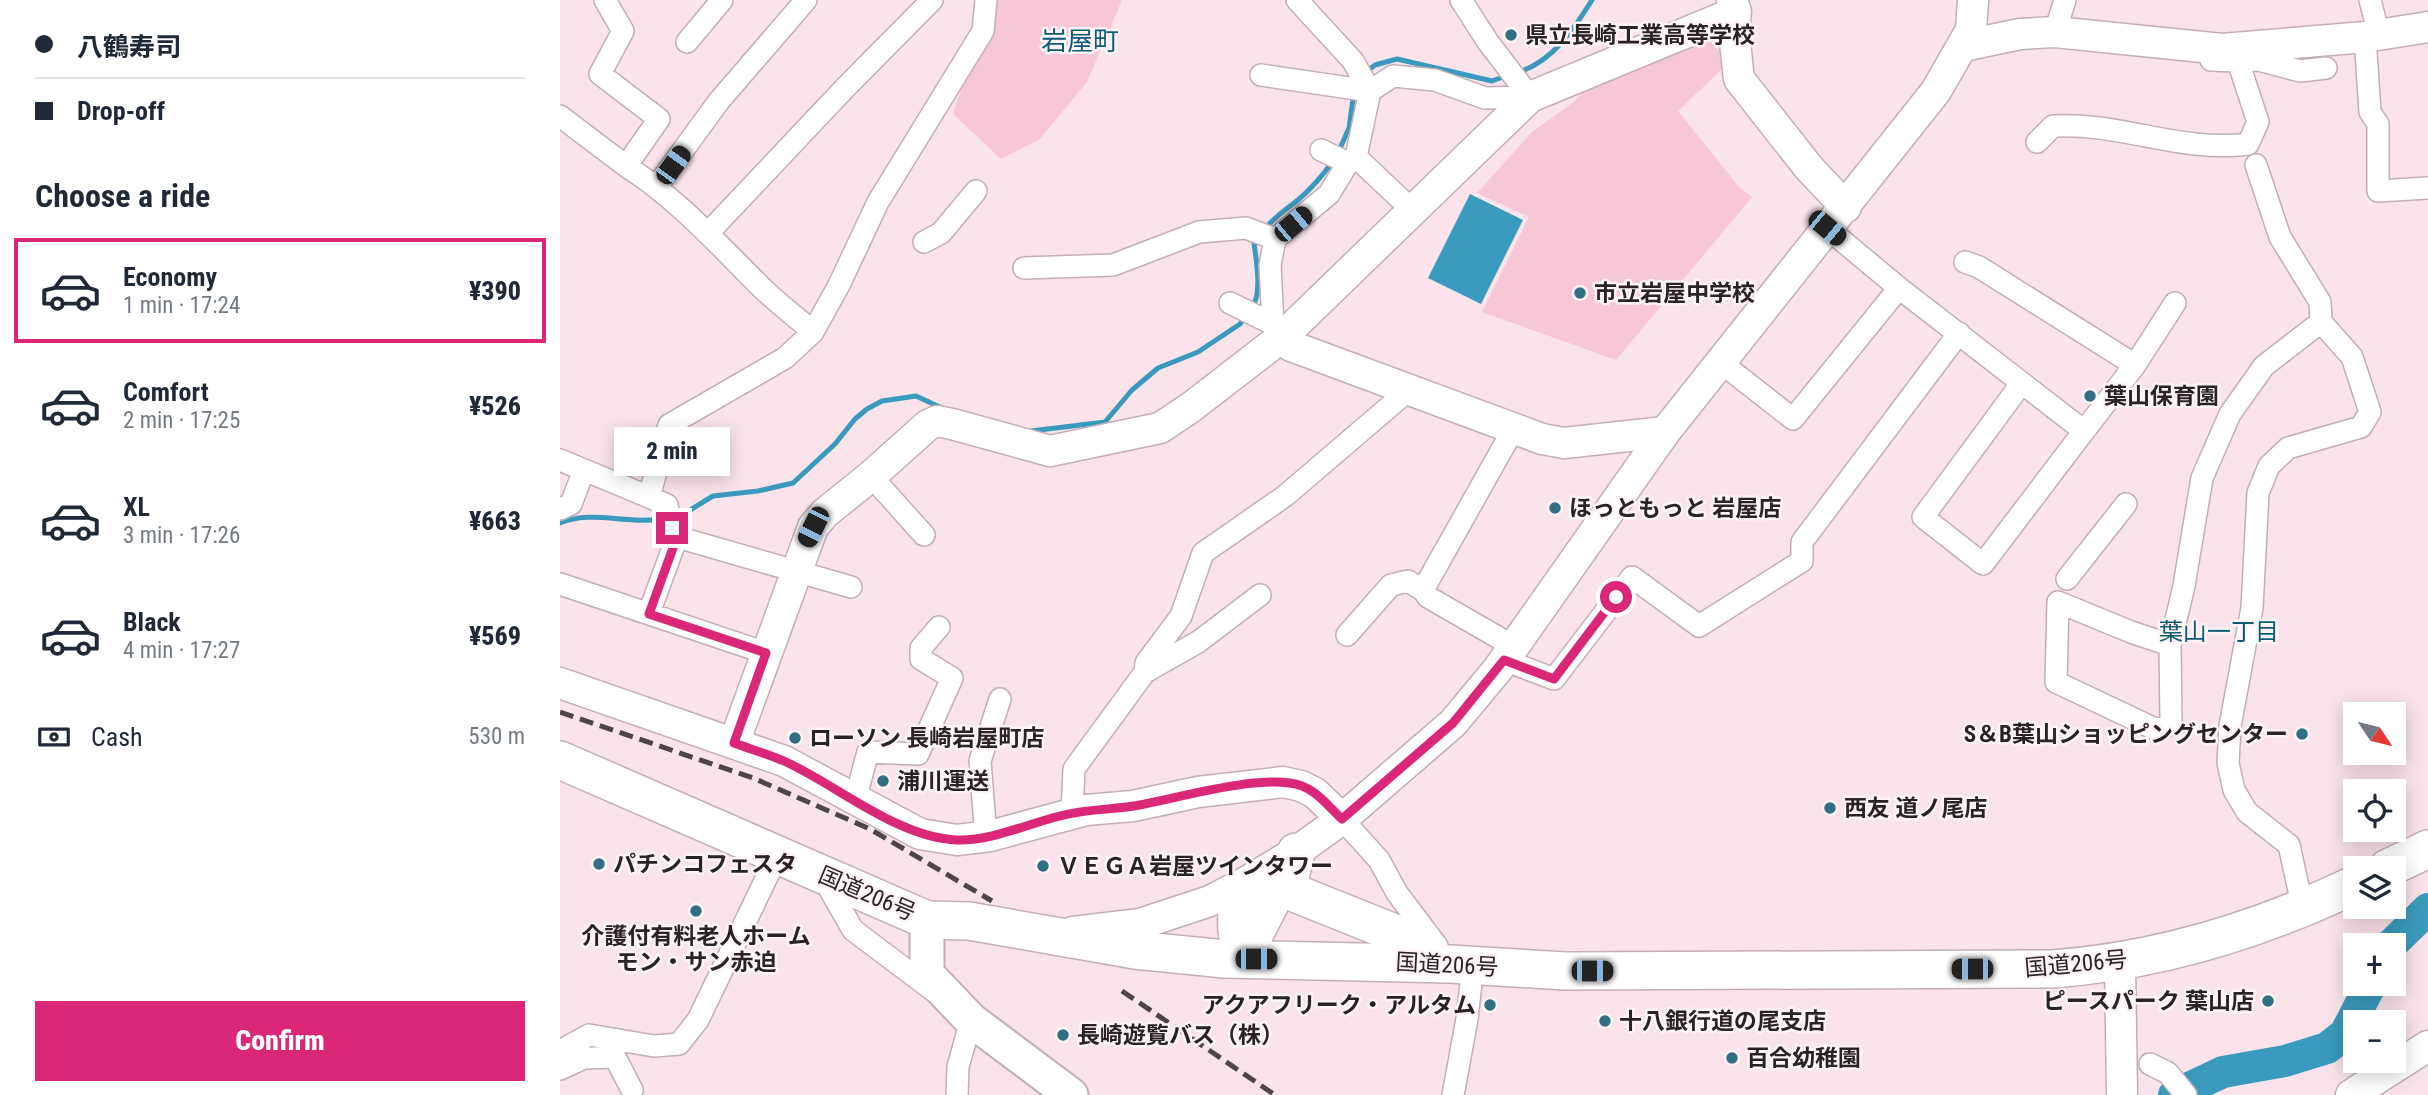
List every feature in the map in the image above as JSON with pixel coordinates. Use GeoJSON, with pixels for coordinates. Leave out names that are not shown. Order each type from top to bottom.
{"type":"FeatureCollection","features":[{"type":"Feature","properties":{"kind":"highway","name":"国道206号"},"geometry":{"type":"LineString","coordinates":[[560,760],[927,919],[976,923],[1135,950],[1565,971],[2039,969],[2120,962],[2216,939],[2303,909],[2343,890]]}},
{"type":"Feature","properties":{"kind":"highway"},"geometry":{"type":"LineString","coordinates":[[2406,859],[2428,849]]}},
{"type":"Feature","properties":{"kind":"highway"},"geometry":{"type":"LineString","coordinates":[[1296,852],[1280,921],[1322,959]]}},
{"type":"Feature","properties":{"kind":"highway"},"geometry":{"type":"LineString","coordinates":[[1240,955],[1252,939],[1296,852]]}},
{"type":"Feature","properties":{"kind":"highway"},"geometry":{"type":"LineString","coordinates":[[1287,890],[1417,942],[1454,964]]}},
{"type":"Feature","properties":{"kind":"main road"},"geometry":{"type":"LineString","coordinates":[[927,919],[927,974],[971,1020],[1071,1095]]}},
{"type":"Feature","properties":{"kind":"street"},"geometry":{"type":"LineString","coordinates":[[606,0],[623,31],[600,74],[659,119],[626,166]]}},
{"type":"Feature","properties":{"kind":"street"},"geometry":{"type":"LineString","coordinates":[[687,41],[722,0]]}},
{"type":"Feature","properties":{"kind":"street"},"geometry":{"type":"LineString","coordinates":[[657,186],[719,101],[806,0]]}},
{"type":"Feature","properties":{"kind":"street"},"geometry":{"type":"LineString","coordinates":[[708,233],[932,0]]}},
{"type":"Feature","properties":{"kind":"street"},"geometry":{"type":"LineString","coordinates":[[649,496],[669,425],[786,358],[813,332],[839,285],[878,202],[983,31],[986,0]]}},
{"type":"Feature","properties":{"kind":"street"},"geometry":{"type":"LineString","coordinates":[[1297,0],[1353,61],[1370,91]]}},
{"type":"Feature","properties":{"kind":"street"},"geometry":{"type":"LineString","coordinates":[[1461,0],[1525,90]]}},
{"type":"Feature","properties":{"kind":"street"},"geometry":{"type":"LineString","coordinates":[[976,923],[1075,932],[1140,924],[1210,901],[1296,852],[1342,819],[1453,723],[1509,653],[1665,432],[1719,361],[1936,91],[1971,30],[1973,0]]}},
{"type":"Feature","properties":{"kind":"street"},"geometry":{"type":"LineString","coordinates":[[2055,32],[2065,0]]}},
{"type":"Feature","properties":{"kind":"street"},"geometry":{"type":"LineString","coordinates":[[2370,0],[2370,112],[2378,124],[2378,191],[2428,188]]}},
{"type":"Feature","properties":{"kind":"street"},"geometry":{"type":"LineString","coordinates":[[1277,330],[1270,265],[1275,239],[1329,194],[1352,160],[1370,91],[1393,76],[1435,80],[1485,98],[1525,90],[1734,6],[1738,79],[1810,168],[1836,217],[1899,288],[2084,431]]}},
{"type":"Feature","properties":{"kind":"street"},"geometry":{"type":"LineString","coordinates":[[1963,46],[2020,34],[2055,32],[2221,49],[2372,36],[2428,27]]}},
{"type":"Feature","properties":{"kind":"street"},"geometry":{"type":"LineString","coordinates":[[2176,44],[2180,59],[2259,60],[2300,71],[2326,68]]}},
{"type":"Feature","properties":{"kind":"street"},"geometry":{"type":"LineString","coordinates":[[2037,142],[2053,126],[2077,125],[2185,144],[2248,144],[2258,122],[2238,61]]}},
{"type":"Feature","properties":{"kind":"street"},"geometry":{"type":"LineString","coordinates":[[1261,75],[1370,91]]}},
{"type":"Feature","properties":{"kind":"street"},"geometry":{"type":"LineString","coordinates":[[734,743],[807,540],[825,513],[912,438],[937,421],[1051,451],[1160,428],[1190,408],[1412,210],[1525,90]]}},
{"type":"Feature","properties":{"kind":"street"},"geometry":{"type":"LineString","coordinates":[[560,116],[657,186],[758,284],[813,332]]}},
{"type":"Feature","properties":{"kind":"street"},"geometry":{"type":"LineString","coordinates":[[1321,150],[1352,160],[1412,210]]}},
{"type":"Feature","properties":{"kind":"street"},"geometry":{"type":"LineString","coordinates":[[2256,165],[2280,237],[2320,302],[2321,322],[2353,358],[2370,412],[2361,427],[2288,448],[2269,466],[2258,493],[2252,608],[2230,726],[2228,763],[2234,790],[2247,812],[2289,845],[2303,909]]}},
{"type":"Feature","properties":{"kind":"street"},"geometry":{"type":"LineString","coordinates":[[924,242],[940,233],[976,191]]}},
{"type":"Feature","properties":{"kind":"street"},"geometry":{"type":"LineString","coordinates":[[1024,268],[1114,265],[1199,232],[1245,228],[1275,239]]}},
{"type":"Feature","properties":{"kind":"street"},"geometry":{"type":"LineString","coordinates":[[1965,262],[1979,267],[2135,365]]}},
{"type":"Feature","properties":{"kind":"street"},"geometry":{"type":"LineString","coordinates":[[1719,361],[1793,419],[1899,288]]}},
{"type":"Feature","properties":{"kind":"street"},"geometry":{"type":"LineString","coordinates":[[1230,303],[1277,330],[1291,345],[1542,439],[1564,443],[1665,432]]}},
{"type":"Feature","properties":{"kind":"street"},"geometry":{"type":"LineString","coordinates":[[2021,384],[1923,517],[1983,564],[2135,365],[2175,303]]}},
{"type":"Feature","properties":{"kind":"street"},"geometry":{"type":"LineString","coordinates":[[2170,645],[2058,602],[2056,682],[2157,730],[2171,724],[2170,645],[2184,586],[2202,478],[2230,414],[2264,366],[2321,322]]}},
{"type":"Feature","properties":{"kind":"street"},"geometry":{"type":"LineString","coordinates":[[1347,635],[1391,585],[1408,581],[1509,653],[1554,679],[1632,577],[1699,626],[1802,561],[1801,542],[1959,333]]}},
{"type":"Feature","properties":{"kind":"street"},"geometry":{"type":"LineString","coordinates":[[1145,672],[1146,663],[1181,616],[1203,553],[1285,496],[1409,389]]}},
{"type":"Feature","properties":{"kind":"street"},"geometry":{"type":"LineString","coordinates":[[1423,590],[1514,428]]}},
{"type":"Feature","properties":{"kind":"street"},"geometry":{"type":"LineString","coordinates":[[560,460],[667,505],[672,525],[649,614]]}},
{"type":"Feature","properties":{"kind":"street"},"geometry":{"type":"LineString","coordinates":[[560,509],[572,504],[584,470]]}},
{"type":"Feature","properties":{"kind":"street"},"geometry":{"type":"LineString","coordinates":[[871,476],[924,535]]}},
{"type":"Feature","properties":{"kind":"street"},"geometry":{"type":"LineString","coordinates":[[2067,579],[2126,504]]}},
{"type":"Feature","properties":{"kind":"street"},"geometry":{"type":"LineString","coordinates":[[672,525],[851,587]]}},
{"type":"Feature","properties":{"kind":"street"},"geometry":{"type":"LineString","coordinates":[[560,584],[766,653]]}},
{"type":"Feature","properties":{"kind":"street"},"geometry":{"type":"LineString","coordinates":[[1072,813],[1074,769],[1145,672],[1198,642],[1260,595]]}},
{"type":"Feature","properties":{"kind":"street"},"geometry":{"type":"LineString","coordinates":[[855,800],[868,752],[918,754],[952,678],[921,659],[921,648],[939,627]]}},
{"type":"Feature","properties":{"kind":"street"},"geometry":{"type":"LineString","coordinates":[[560,683],[784,761],[920,834],[957,840],[986,837],[1072,813],[1133,806],[1198,792],[1283,782],[1301,786],[1315,793],[1378,860],[1397,894],[1454,964],[1465,1032],[1453,1095]]}},
{"type":"Feature","properties":{"kind":"street"},"geometry":{"type":"LineString","coordinates":[[986,837],[980,761],[1000,699]]}},
{"type":"Feature","properties":{"kind":"street"},"geometry":{"type":"LineString","coordinates":[[560,1051],[589,1035],[653,1046],[679,1044],[698,1020],[777,856]]}},
{"type":"Feature","properties":{"kind":"street"},"geometry":{"type":"LineString","coordinates":[[821,875],[853,930],[971,1020],[958,1068],[957,1095]]}},
{"type":"Feature","properties":{"kind":"street"},"geometry":{"type":"LineString","coordinates":[[1240,955],[1233,931],[1233,907],[1246,882]]}},
{"type":"Feature","properties":{"kind":"street"},"geometry":{"type":"LineString","coordinates":[[2120,962],[2122,1095]]}},
{"type":"Feature","properties":{"kind":"street"},"geometry":{"type":"LineString","coordinates":[[2351,1095],[2426,1050]]}},
{"type":"Feature","properties":{"kind":"street"},"geometry":{"type":"LineString","coordinates":[[560,1069],[584,1058],[615,1057],[632,1090]]}},
{"type":"Feature","properties":{"kind":"street"},"geometry":{"type":"LineString","coordinates":[[2159,1068],[2186,1095]]}},
{"type":"Feature","properties":{"kind":"shaded area"},"geometry":{"type":"Polygon","coordinates":[[[990,0],[1122,0],[1087,82],[1040,139],[1001,159],[953,114],[990,0]]]}},
{"type":"Feature","properties":{"kind":"shaded area"},"geometry":{"type":"Polygon","coordinates":[[[1704,36],[1721,52],[1722,69],[1678,111],[1740,188],[1752,197],[1616,360],[1482,312],[1529,217],[1477,193],[1532,132],[1574,102],[1592,80],[1704,36]]]}},
{"type":"Feature","properties":{"kind":"water"},"geometry":{"type":"Polygon","coordinates":[[[1470,194],[1523,220],[1481,304],[1428,278],[1470,194]]]}},
{"type":"Feature","properties":{"kind":"waterway"},"geometry":{"type":"LineString","coordinates":[[1519,72],[1552,52],[1570,33],[1592,0]]}},
{"type":"Feature","properties":{"kind":"waterway"},"geometry":{"type":"LineString","coordinates":[[1365,73],[1375,65],[1397,59],[1492,81],[1506,76]]}},
{"type":"Feature","properties":{"kind":"waterway"},"geometry":{"type":"LineString","coordinates":[[1338,153],[1349,128],[1354,92]]}},
{"type":"Feature","properties":{"kind":"waterway"},"geometry":{"type":"LineString","coordinates":[[1264,230],[1308,191],[1333,161]]}},
{"type":"Feature","properties":{"kind":"waterway"},"geometry":{"type":"LineString","coordinates":[[1251,309],[1258,286],[1254,243],[1258,238]]}},
{"type":"Feature","properties":{"kind":"waterway"},"geometry":{"type":"LineString","coordinates":[[1031,431],[1105,422],[1132,390],[1158,368],[1198,352],[1240,324],[1245,317]]}},
{"type":"Feature","properties":{"kind":"waterway"},"geometry":{"type":"LineString","coordinates":[[674,516],[682,515],[713,496],[758,491],[793,483],[835,444],[855,419],[882,401],[916,396],[944,409]]}},
{"type":"Feature","properties":{"kind":"waterway"},"geometry":{"type":"LineString","coordinates":[[560,523],[585,517],[639,520],[665,518]]}},
{"type":"Feature","properties":{"kind":"waterway"},"geometry":{"type":"LineString","coordinates":[[2403,933],[2428,909]]}},
{"type":"Feature","properties":{"kind":"waterway"},"geometry":{"type":"LineString","coordinates":[[2174,1095],[2223,1072],[2285,1061],[2327,1048],[2345,1034],[2365,996]]}},
{"type":"Feature","properties":{"kind":"railway"},"geometry":{"type":"LineString","coordinates":[[560,712],[753,778],[870,829],[992,901]]}},
{"type":"Feature","properties":{"kind":"railway"},"geometry":{"type":"LineString","coordinates":[[1122,991],[1275,1095]]}},
{"type":"Feature","properties":{"kind":"place","name":"県立長崎工業高等学校"},"geometry":{"type":"Point","coordinates":[1511,35]}},
{"type":"Feature","properties":{"kind":"place","name":"市立岩屋中学校"},"geometry":{"type":"Point","coordinates":[1580,293]}},
{"type":"Feature","properties":{"kind":"place","name":"葉山保育園"},"geometry":{"type":"Point","coordinates":[2090,396]}},
{"type":"Feature","properties":{"kind":"place","name":"ほっともっと 岩屋店"},"geometry":{"type":"Point","coordinates":[1555,508]}},
{"type":"Feature","properties":{"kind":"place","name":"S＆B葉山ショッピングセンター"},"geometry":{"type":"Point","coordinates":[2302,734]}},
{"type":"Feature","properties":{"kind":"place","name":"ローソン 長崎岩屋町店"},"geometry":{"type":"Point","coordinates":[795,738]}},
{"type":"Feature","properties":{"kind":"place","name":"浦川運送"},"geometry":{"type":"Point","coordinates":[883,781]}},
{"type":"Feature","properties":{"kind":"place","name":"西友 道ノ尾店"},"geometry":{"type":"Point","coordinates":[1830,808]}},
{"type":"Feature","properties":{"kind":"place","name":"パチンコフェスタ"},"geometry":{"type":"Point","coordinates":[599,864]}},
{"type":"Feature","properties":{"kind":"place","name":"ＶＥＧＡ岩屋ツインタワー"},"geometry":{"type":"Point","coordinates":[1043,866]}},
{"type":"Feature","properties":{"kind":"place","name":"介護付有料老人ホーム モン・サン赤迫"},"geometry":{"type":"Point","coordinates":[696,911]}},
{"type":"Feature","properties":{"kind":"place","name":"ピースパーク 葉山店"},"geometry":{"type":"Point","coordinates":[2268,1001]}},
{"type":"Feature","properties":{"kind":"place","name":"アクアフリーク・アルタム"},"geometry":{"type":"Point","coordinates":[1490,1005]}},
{"type":"Feature","properties":{"kind":"place","name":"十八銀行道の尾支店"},"geometry":{"type":"Point","coordinates":[1605,1021]}},
{"type":"Feature","properties":{"kind":"place","name":"長崎遊覧バス（株）"},"geometry":{"type":"Point","coordinates":[1063,1035]}},
{"type":"Feature","properties":{"kind":"place","name":"百合幼稚園"},"geometry":{"type":"Point","coordinates":[1732,1058]}},
{"type":"Feature","properties":{"kind":"district","name":"岩屋町"},"geometry":{"type":"Point","coordinates":[1080,41]}},
{"type":"Feature","properties":{"kind":"district","name":"葉山一丁目"},"geometry":{"type":"Point","coordinates":[2219,632]}},
{"type":"Feature","properties":{"kind":"route"},"geometry":{"type":"LineString","coordinates":[[672,528],[677,537],[649,614],[766,653],[734,743],[784,761],[920,834],[957,840],[990,836],[1086,810],[1133,806],[1198,792],[1283,782],[1315,793],[1342,819],[1453,723],[1504,660],[1554,679],[1616,597]]}}]}
